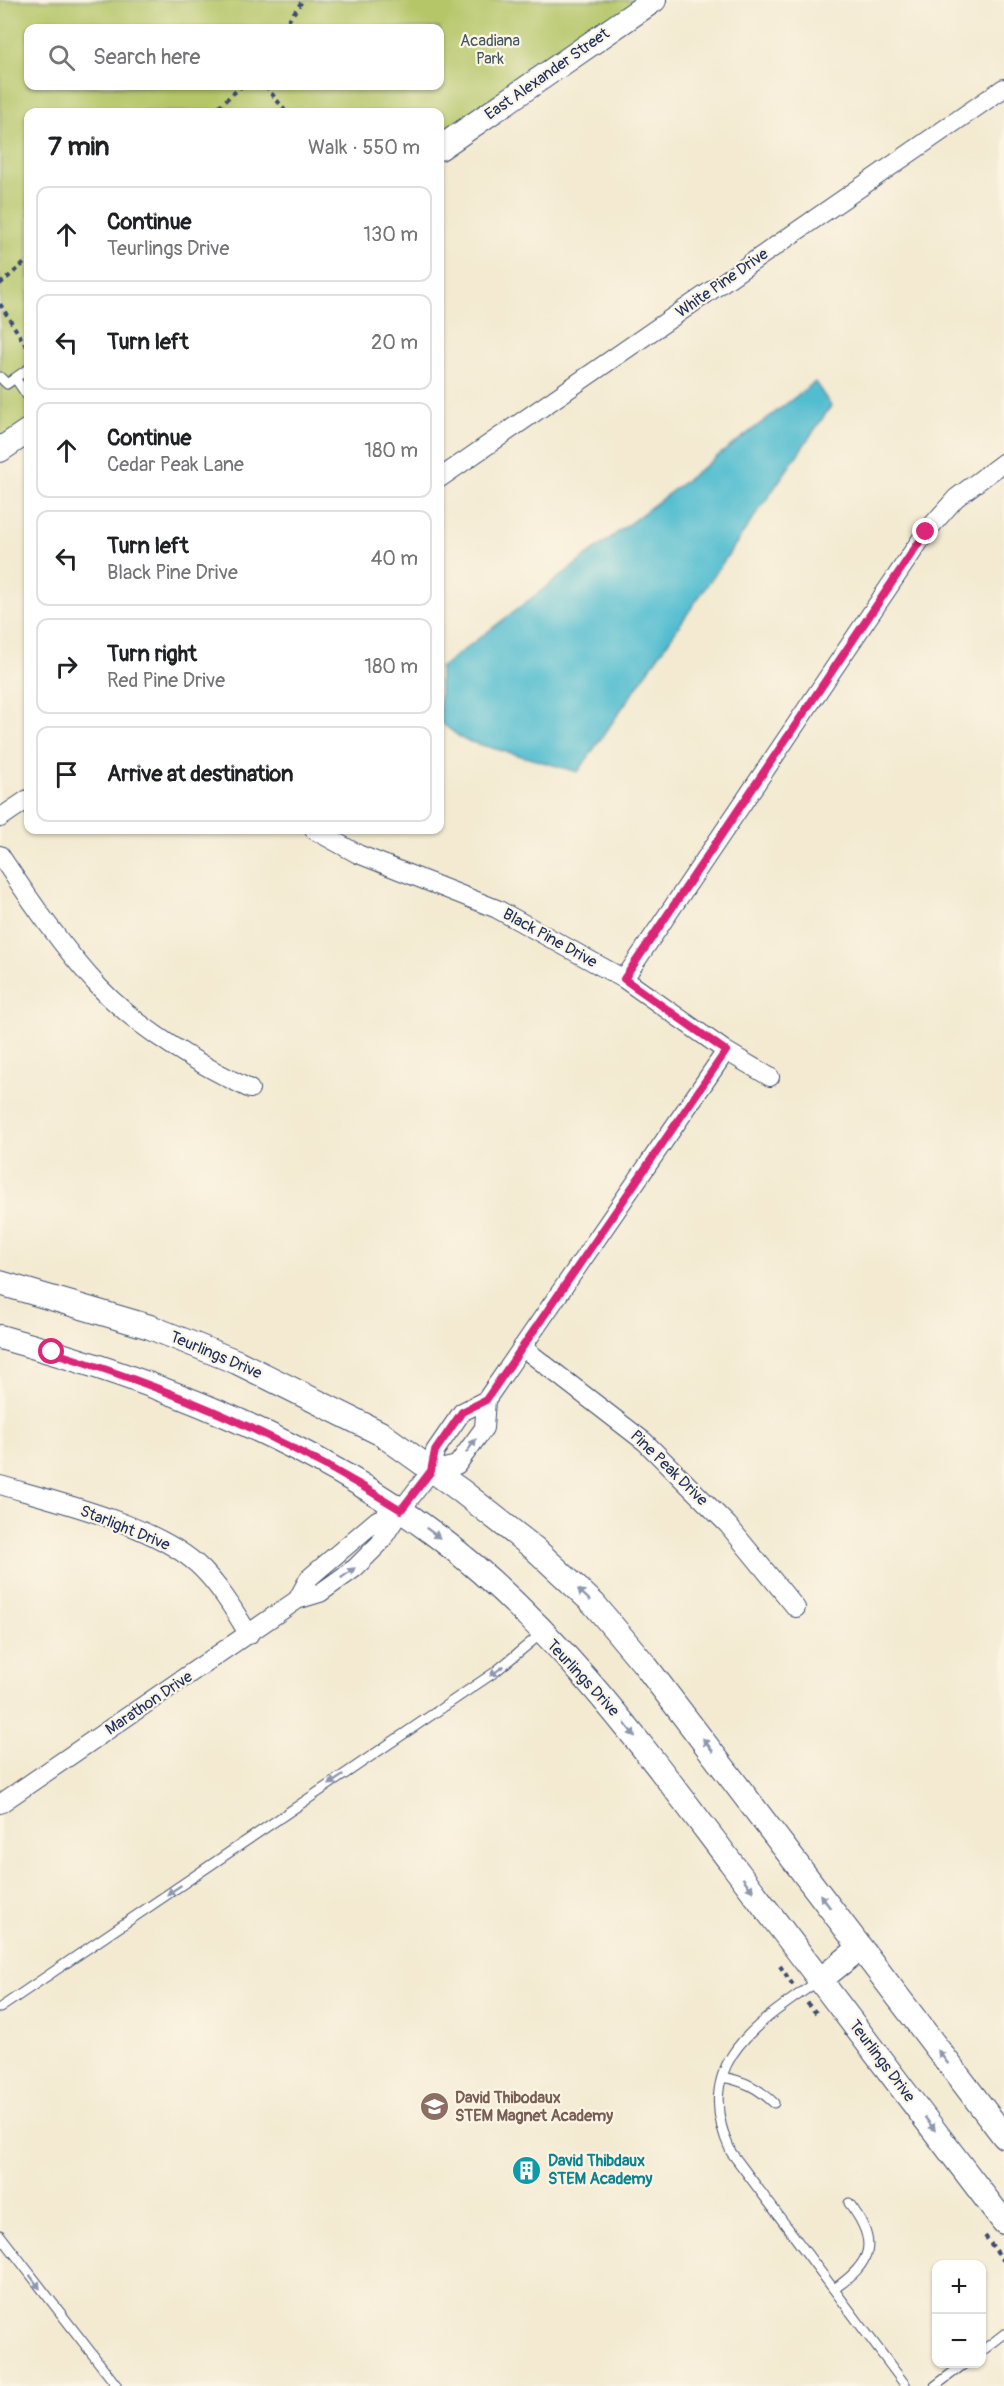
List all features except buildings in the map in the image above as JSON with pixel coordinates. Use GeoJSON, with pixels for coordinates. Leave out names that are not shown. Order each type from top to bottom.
{"type":"FeatureCollection","features":[{"type":"Feature","properties":{"kind":"street","name":"East Alexander Street"},"geometry":{"type":"LineString","coordinates":[[444,145],[654,0]]}},
{"type":"Feature","properties":{"kind":"street","name":"White Pine Drive"},"geometry":{"type":"LineString","coordinates":[[444,475],[1004,88]]}},
{"type":"Feature","properties":{"kind":"street"},"geometry":{"type":"LineString","coordinates":[[0,450],[24,434]]}},
{"type":"Feature","properties":{"kind":"street"},"geometry":{"type":"LineString","coordinates":[[624,979],[926,532],[956,498],[1004,462]]}},
{"type":"Feature","properties":{"kind":"street"},"geometry":{"type":"LineString","coordinates":[[0,818],[24,802]]}},
{"type":"Feature","properties":{"kind":"street","name":"Black Pine Drive"},"geometry":{"type":"LineString","coordinates":[[321,834],[358,854],[497,909],[624,979],[726,1051],[770,1077]]}},
{"type":"Feature","properties":{"kind":"street"},"geometry":{"type":"LineString","coordinates":[[0,855],[32,903],[100,987],[154,1034],[204,1067],[250,1089]]}},
{"type":"Feature","properties":{"kind":"street"},"geometry":{"type":"LineString","coordinates":[[431,1471],[457,1466],[484,1428],[486,1400],[726,1051]]}},
{"type":"Feature","properties":{"kind":"street","name":"Teurlings Drive"},"geometry":{"type":"LineString","coordinates":[[0,1282],[150,1327],[237,1362],[380,1433],[460,1490],[535,1549],[594,1604],[695,1728],[1004,2136]]}},
{"type":"Feature","properties":{"kind":"street","name":"Teurlings Drive"},"geometry":{"type":"LineString","coordinates":[[0,1337],[132,1377],[216,1411],[330,1467],[401,1510],[501,1589],[604,1699],[1004,2222]]}},
{"type":"Feature","properties":{"kind":"street","name":"Pine Peak Drive"},"geometry":{"type":"LineString","coordinates":[[522,1347],[645,1442],[728,1525],[796,1608]]}},
{"type":"Feature","properties":{"kind":"street","name":"Marathon Drive"},"geometry":{"type":"LineString","coordinates":[[0,1804],[297,1600],[320,1593],[356,1568],[391,1529],[401,1510],[431,1471],[435,1451],[462,1412],[486,1400]]}},
{"type":"Feature","properties":{"kind":"street","name":"Starlight Drive"},"geometry":{"type":"LineString","coordinates":[[0,1485],[116,1522],[179,1550],[214,1583],[249,1635]]}},
{"type":"Feature","properties":{"kind":"street"},"geometry":{"type":"LineString","coordinates":[[820,1980],[860,1948]]}},
{"type":"Feature","properties":{"kind":"lane"},"geometry":{"type":"LineString","coordinates":[[0,377],[7,384],[24,372]]}},
{"type":"Feature","properties":{"kind":"lane"},"geometry":{"type":"LineString","coordinates":[[15,378],[24,391]]}},
{"type":"Feature","properties":{"kind":"lane"},"geometry":{"type":"LineString","coordinates":[[0,2008],[495,1672],[542,1634]]}},
{"type":"Feature","properties":{"kind":"lane"},"geometry":{"type":"LineString","coordinates":[[820,1980],[747,2033],[732,2053],[722,2077],[718,2106],[721,2131],[731,2152],[906,2386]]}},
{"type":"Feature","properties":{"kind":"lane"},"geometry":{"type":"LineString","coordinates":[[722,2077],[752,2085],[774,2103]]}},
{"type":"Feature","properties":{"kind":"lane"},"geometry":{"type":"LineString","coordinates":[[834,2289],[864,2263],[868,2248],[868,2235],[862,2220],[849,2203]]}},
{"type":"Feature","properties":{"kind":"lane"},"geometry":{"type":"LineString","coordinates":[[0,2235],[117,2386]]}},
{"type":"Feature","properties":{"kind":"lane"},"geometry":{"type":"LineString","coordinates":[[986,2347],[1004,2334]]}},
{"type":"Feature","properties":{"kind":"lane"},"geometry":{"type":"LineString","coordinates":[[935,2386],[959,2368]]}},
{"type":"Feature","properties":{"kind":"path"},"geometry":{"type":"LineString","coordinates":[[286,24],[303,0]]}},
{"type":"Feature","properties":{"kind":"path"},"geometry":{"type":"LineString","coordinates":[[217,108],[237,90]]}},
{"type":"Feature","properties":{"kind":"path"},"geometry":{"type":"LineString","coordinates":[[269,90],[282,108]]}},
{"type":"Feature","properties":{"kind":"path"},"geometry":{"type":"LineString","coordinates":[[0,284],[24,263]]}},
{"type":"Feature","properties":{"kind":"path"},"geometry":{"type":"LineString","coordinates":[[0,304],[24,343]]}},
{"type":"Feature","properties":{"kind":"green space","name":"Acadiana Park"},"geometry":{"type":"Polygon","coordinates":[[[0,0],[653,0],[444,143],[444,108],[24,108],[24,430],[0,446],[0,0]]]}},
{"type":"Feature","properties":{"kind":"water"},"geometry":{"type":"Polygon","coordinates":[[[815,382],[831,406],[578,772],[464,740],[444,725],[444,665],[815,382]]]}},
{"type":"Feature","properties":{"kind":"place","name":"David Thibodaux STEM Magnet Academy"},"geometry":{"type":"Point","coordinates":[434,2107]}},
{"type":"Feature","properties":{"kind":"place","name":"David Thibdaux STEM Academy"},"geometry":{"type":"Point","coordinates":[527,2170]}},
{"type":"Feature","properties":{"kind":"route"},"geometry":{"type":"LineString","coordinates":[[52,1352],[132,1377],[216,1411],[288,1444],[351,1478],[401,1510],[431,1471],[435,1451],[462,1412],[486,1400],[726,1051],[624,979],[721,832],[926,532]]}}]}
